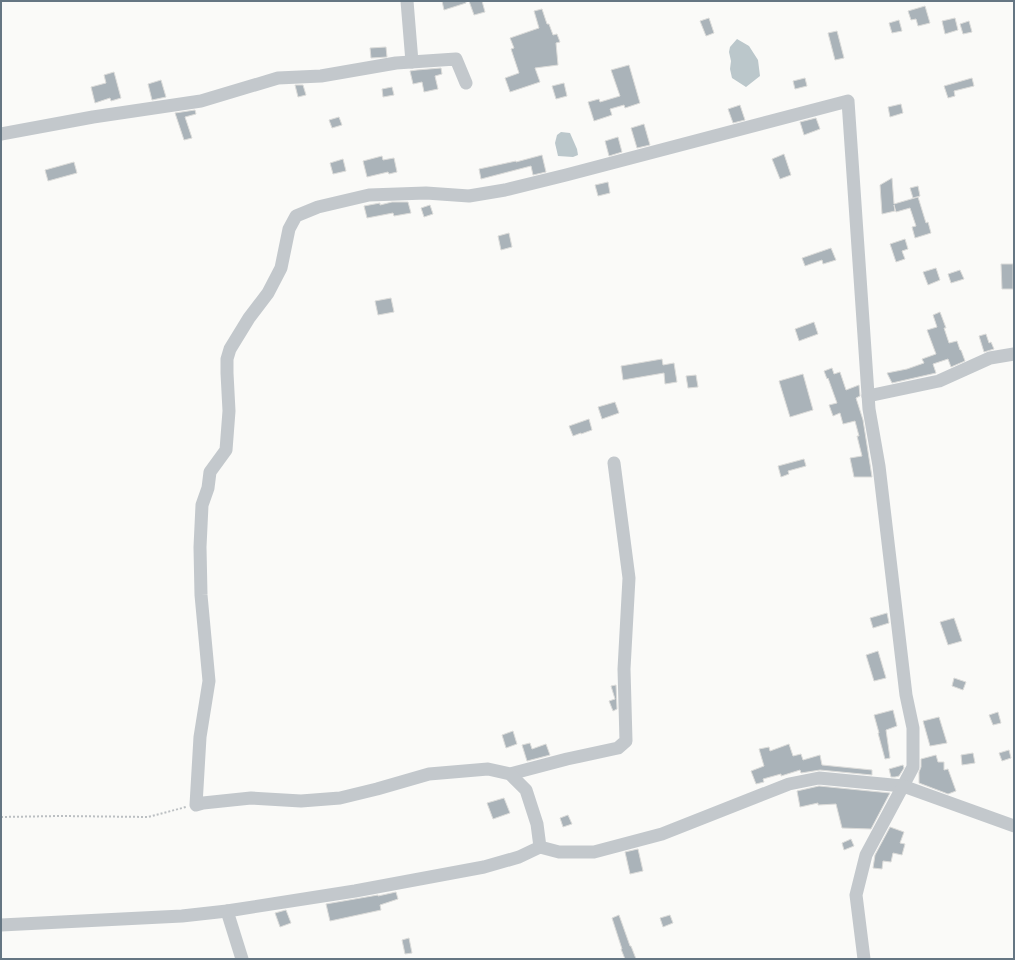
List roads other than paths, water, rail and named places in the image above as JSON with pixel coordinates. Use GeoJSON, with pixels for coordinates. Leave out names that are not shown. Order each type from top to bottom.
{"type":"FeatureCollection","features":[{"type":"Feature","properties":{"kind":"street"},"geometry":{"type":"LineString","coordinates":[[407,1],[412,62]]}},
{"type":"Feature","properties":{"kind":"street"},"geometry":{"type":"LineString","coordinates":[[1,134],[94,117],[201,101],[278,78],[321,76],[396,63],[456,59],[466,83]]}},
{"type":"Feature","properties":{"kind":"street"},"geometry":{"type":"LineString","coordinates":[[614,464],[629,578],[624,669],[626,741],[618,748],[567,759],[510,774],[488,769],[429,774],[340,798],[301,801],[251,798],[202,803],[196,805],[200,737],[209,681],[201,595],[200,547],[202,505],[208,488],[210,472],[226,450],[229,410],[227,358],[230,349],[249,318],[268,293],[281,268],[289,229],[296,216],[318,207],[369,195],[426,193],[469,196],[505,190],[848,101],[869,409],[879,466],[906,694],[913,728],[913,767],[866,855],[856,895],[864,959]]}},
{"type":"Feature","properties":{"kind":"street"},"geometry":{"type":"LineString","coordinates":[[868,396],[939,381],[990,358],[1014,354]]}},
{"type":"Feature","properties":{"kind":"street"},"geometry":{"type":"LineString","coordinates":[[510,774],[526,790],[537,824],[540,847]]}},
{"type":"Feature","properties":{"kind":"street"},"geometry":{"type":"LineString","coordinates":[[1,925],[182,916],[227,911],[355,891],[484,867],[520,857],[540,847],[559,852],[594,852],[662,834],[789,784],[819,778],[903,786],[1014,826]]}},
{"type":"Feature","properties":{"kind":"street"},"geometry":{"type":"LineString","coordinates":[[227,911],[242,959]]}}]}
